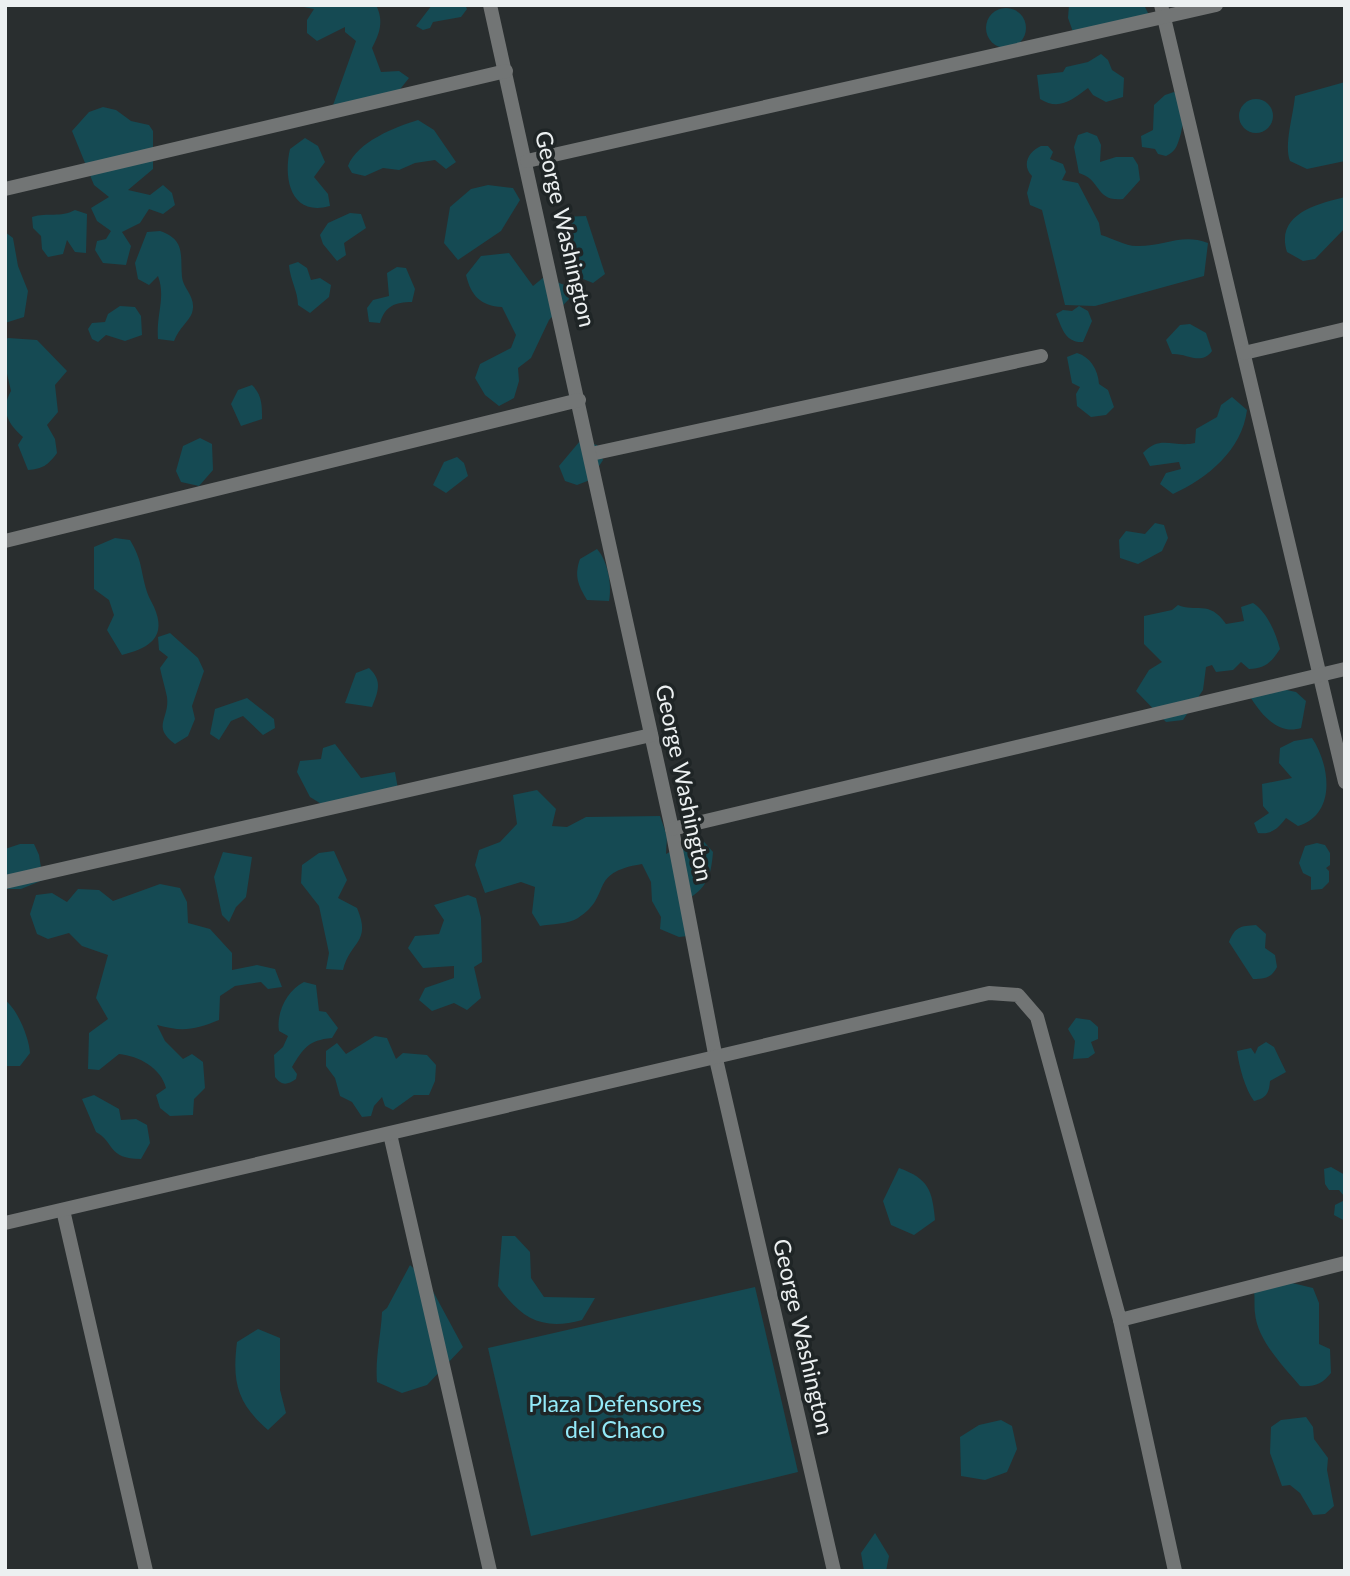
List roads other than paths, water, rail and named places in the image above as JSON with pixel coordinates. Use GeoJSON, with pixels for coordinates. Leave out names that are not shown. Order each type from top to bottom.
{"type":"FeatureCollection","features":[{"type":"Feature","properties":{"kind":"street","name":"George Washington"},"geometry":{"type":"LineString","coordinates":[[490,5],[527,161],[672,829],[716,1059],[834,1571]]}},
{"type":"Feature","properties":{"kind":"street"},"geometry":{"type":"LineString","coordinates":[[527,161],[1163,11],[1216,5]]}},
{"type":"Feature","properties":{"kind":"street"},"geometry":{"type":"LineString","coordinates":[[1163,11],[1345,782]]}},
{"type":"Feature","properties":{"kind":"street"},"geometry":{"type":"LineString","coordinates":[[5,189],[506,71]]}},
{"type":"Feature","properties":{"kind":"street"},"geometry":{"type":"LineString","coordinates":[[1244,353],[1345,329]]}},
{"type":"Feature","properties":{"kind":"street"},"geometry":{"type":"LineString","coordinates":[[591,454],[1041,356]]}},
{"type":"Feature","properties":{"kind":"street"},"geometry":{"type":"LineString","coordinates":[[5,541],[579,400]]}},
{"type":"Feature","properties":{"kind":"street"},"geometry":{"type":"LineString","coordinates":[[672,829],[1345,669]]}},
{"type":"Feature","properties":{"kind":"street"},"geometry":{"type":"LineString","coordinates":[[5,882],[651,735]]}},
{"type":"Feature","properties":{"kind":"street"},"geometry":{"type":"LineString","coordinates":[[5,1223],[716,1059],[989,993],[1018,995],[1037,1017],[1120,1320],[1175,1571]]}},
{"type":"Feature","properties":{"kind":"street"},"geometry":{"type":"LineString","coordinates":[[390,1134],[490,1571]]}},
{"type":"Feature","properties":{"kind":"street"},"geometry":{"type":"LineString","coordinates":[[63,1210],[146,1571]]}},
{"type":"Feature","properties":{"kind":"street"},"geometry":{"type":"LineString","coordinates":[[1120,1320],[1345,1263]]}},
{"type":"Feature","properties":{"kind":"park label","name":"Plaza Defensores del Chaco"},"geometry":{"type":"Point","coordinates":[615,1417]}}]}
